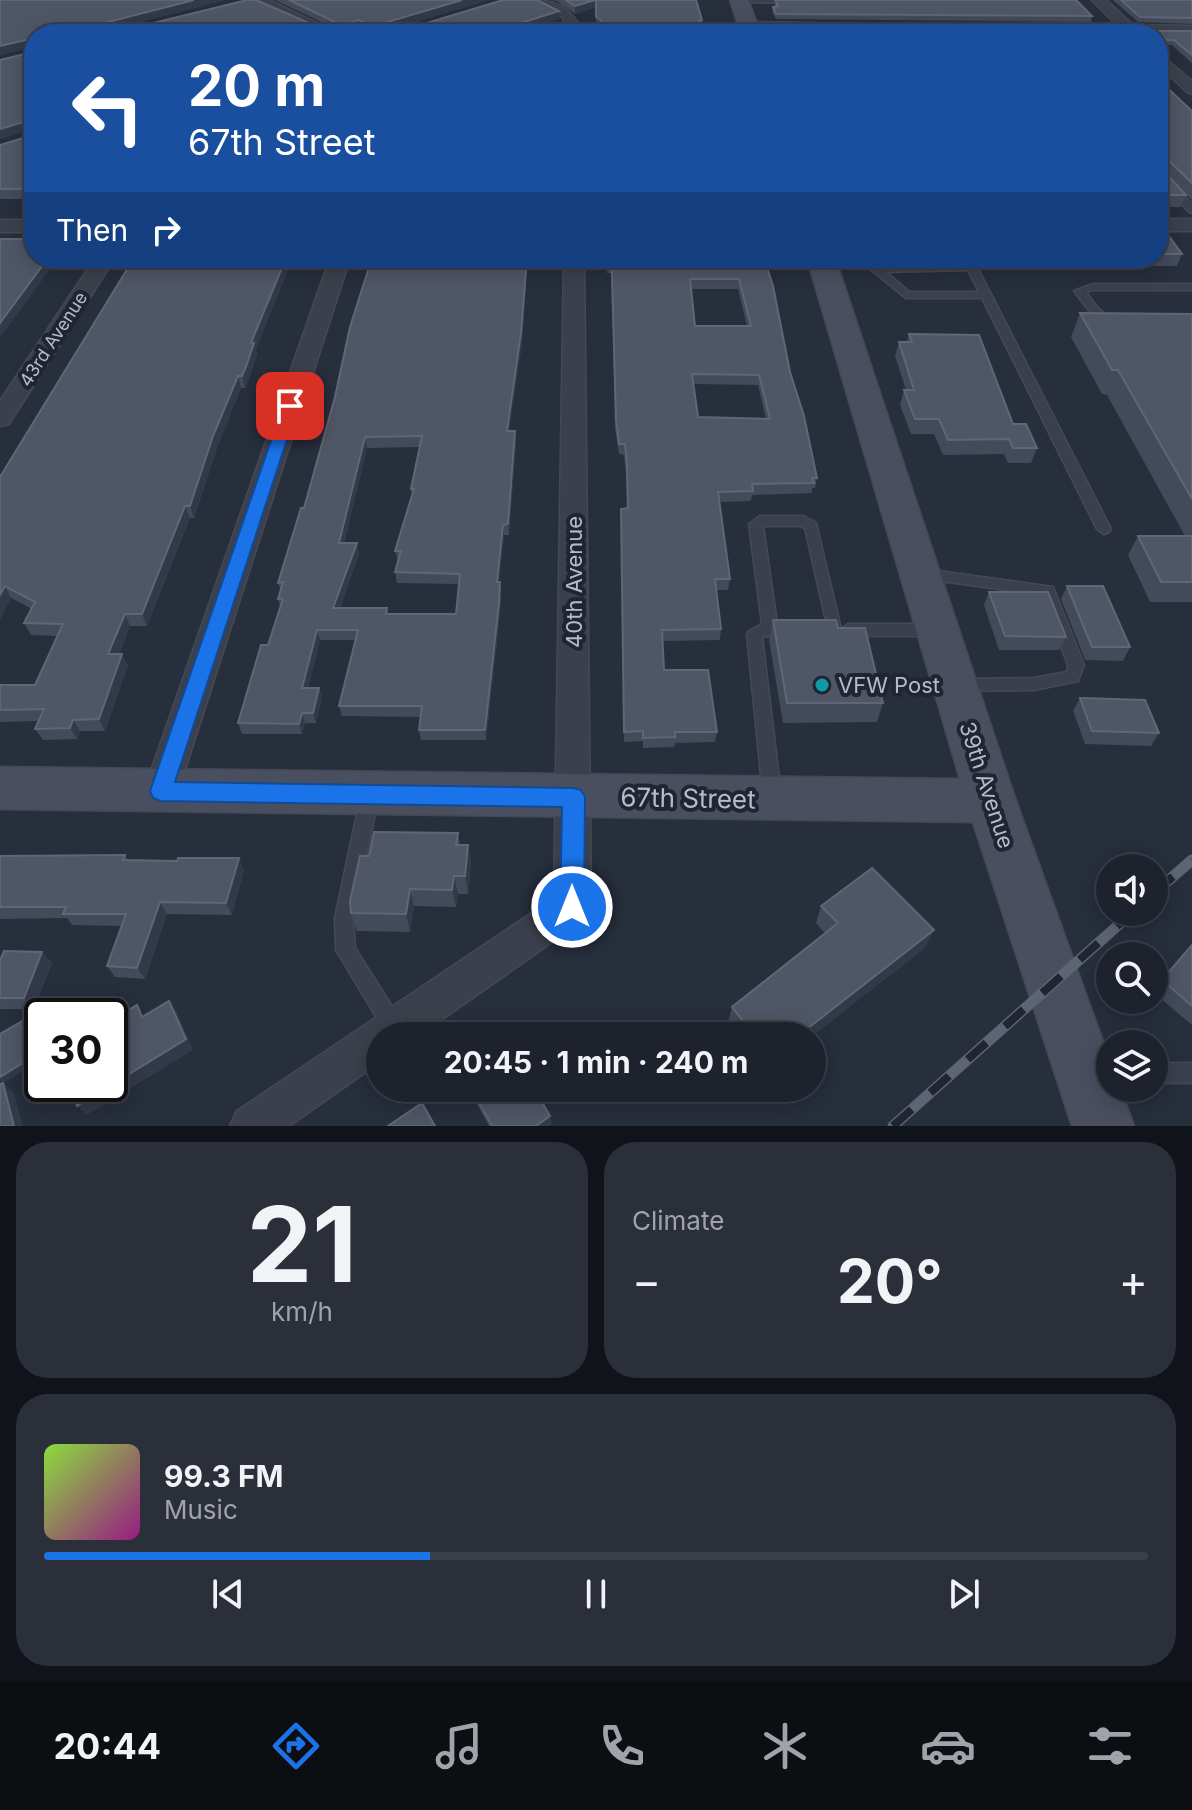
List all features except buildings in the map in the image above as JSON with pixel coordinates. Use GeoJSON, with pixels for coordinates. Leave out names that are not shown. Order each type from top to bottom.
{"type":"FeatureCollection","features":[{"type":"Feature","properties":{"kind":"main road"},"geometry":{"type":"LineString","coordinates":[[740,0],[747,24]]}},
{"type":"Feature","properties":{"kind":"main road","name":"39th Avenue"},"geometry":{"type":"LineString","coordinates":[[842,268],[920,574],[991,801],[1096,1069]]}},
{"type":"Feature","properties":{"kind":"main road","name":"67th Street"},"geometry":{"type":"LineString","coordinates":[[0,788],[991,801]]}},
{"type":"Feature","properties":{"kind":"main road","name":"39th Avenue"},"geometry":{"type":"LineString","coordinates":[[1101,1102],[1103,1126]]}},
{"type":"Feature","properties":{"kind":"street"},"geometry":{"type":"LineString","coordinates":[[238,4],[256,0],[310,24]]}},
{"type":"Feature","properties":{"kind":"street"},"geometry":{"type":"LineString","coordinates":[[535,0],[562,10],[573,24]]}},
{"type":"Feature","properties":{"kind":"street"},"geometry":{"type":"LineString","coordinates":[[1098,0],[1123,24]]}},
{"type":"Feature","properties":{"kind":"street"},"geometry":{"type":"LineString","coordinates":[[1168,31],[1192,30]]}},
{"type":"Feature","properties":{"kind":"street"},"geometry":{"type":"LineString","coordinates":[[1168,66],[1192,89]]}},
{"type":"Feature","properties":{"kind":"street"},"geometry":{"type":"LineString","coordinates":[[1168,225],[1192,225]]}},
{"type":"Feature","properties":{"kind":"street"},"geometry":{"type":"LineString","coordinates":[[0,226],[24,226]]}},
{"type":"Feature","properties":{"kind":"street","name":"43rd Avenue"},"geometry":{"type":"LineString","coordinates":[[0,419],[98,268]]}},
{"type":"Feature","properties":{"kind":"street"},"geometry":{"type":"LineString","coordinates":[[161,791],[337,268]]}},
{"type":"Feature","properties":{"kind":"street","name":"40th Avenue"},"geometry":{"type":"LineString","coordinates":[[404,1022],[572,907],[574,268]]}},
{"type":"Feature","properties":{"kind":"street"},"geometry":{"type":"LineString","coordinates":[[252,1126],[366,1048]]}},
{"type":"Feature","properties":{"kind":"lane"},"geometry":{"type":"LineString","coordinates":[[740,0],[805,1]]}},
{"type":"Feature","properties":{"kind":"lane"},"geometry":{"type":"LineString","coordinates":[[1168,182],[1192,210]]}},
{"type":"Feature","properties":{"kind":"lane"},"geometry":{"type":"LineString","coordinates":[[877,269],[890,268]]}},
{"type":"Feature","properties":{"kind":"lane"},"geometry":{"type":"LineString","coordinates":[[973,268],[1104,529]]}},
{"type":"Feature","properties":{"kind":"lane"},"geometry":{"type":"LineString","coordinates":[[877,269],[906,295],[986,295]]}},
{"type":"Feature","properties":{"kind":"lane"},"geometry":{"type":"LineString","coordinates":[[1124,327],[1101,319],[1079,291],[1093,287],[1192,287]]}},
{"type":"Feature","properties":{"kind":"lane"},"geometry":{"type":"LineString","coordinates":[[770,630],[756,524],[760,521],[803,521],[811,526],[818,630]]}},
{"type":"Feature","properties":{"kind":"lane"},"geometry":{"type":"LineString","coordinates":[[920,574],[1048,591],[1076,665],[1073,677],[1034,684],[955,685]]}},
{"type":"Feature","properties":{"kind":"lane"},"geometry":{"type":"LineString","coordinates":[[772,799],[754,635],[762,630],[937,630]]}},
{"type":"Feature","properties":{"kind":"lane"},"geometry":{"type":"LineString","coordinates":[[370,794],[344,918],[346,950],[380,1022]]}},
{"type":"Feature","properties":{"kind":"lane"},"geometry":{"type":"LineString","coordinates":[[1168,1073],[1192,1073]]}},
{"type":"Feature","properties":{"kind":"railway"},"geometry":{"type":"LineString","coordinates":[[1168,881],[1192,860]]}},
{"type":"Feature","properties":{"kind":"railway"},"geometry":{"type":"LineString","coordinates":[[893,1126],[1117,926]]}},
{"type":"Feature","properties":{"kind":"place","name":"VFW Post"},"geometry":{"type":"Point","coordinates":[822,685]}},
{"type":"Feature","properties":{"kind":"route"},"geometry":{"type":"LineString","coordinates":[[290,406],[161,791],[573,797],[572,907]]}}]}
